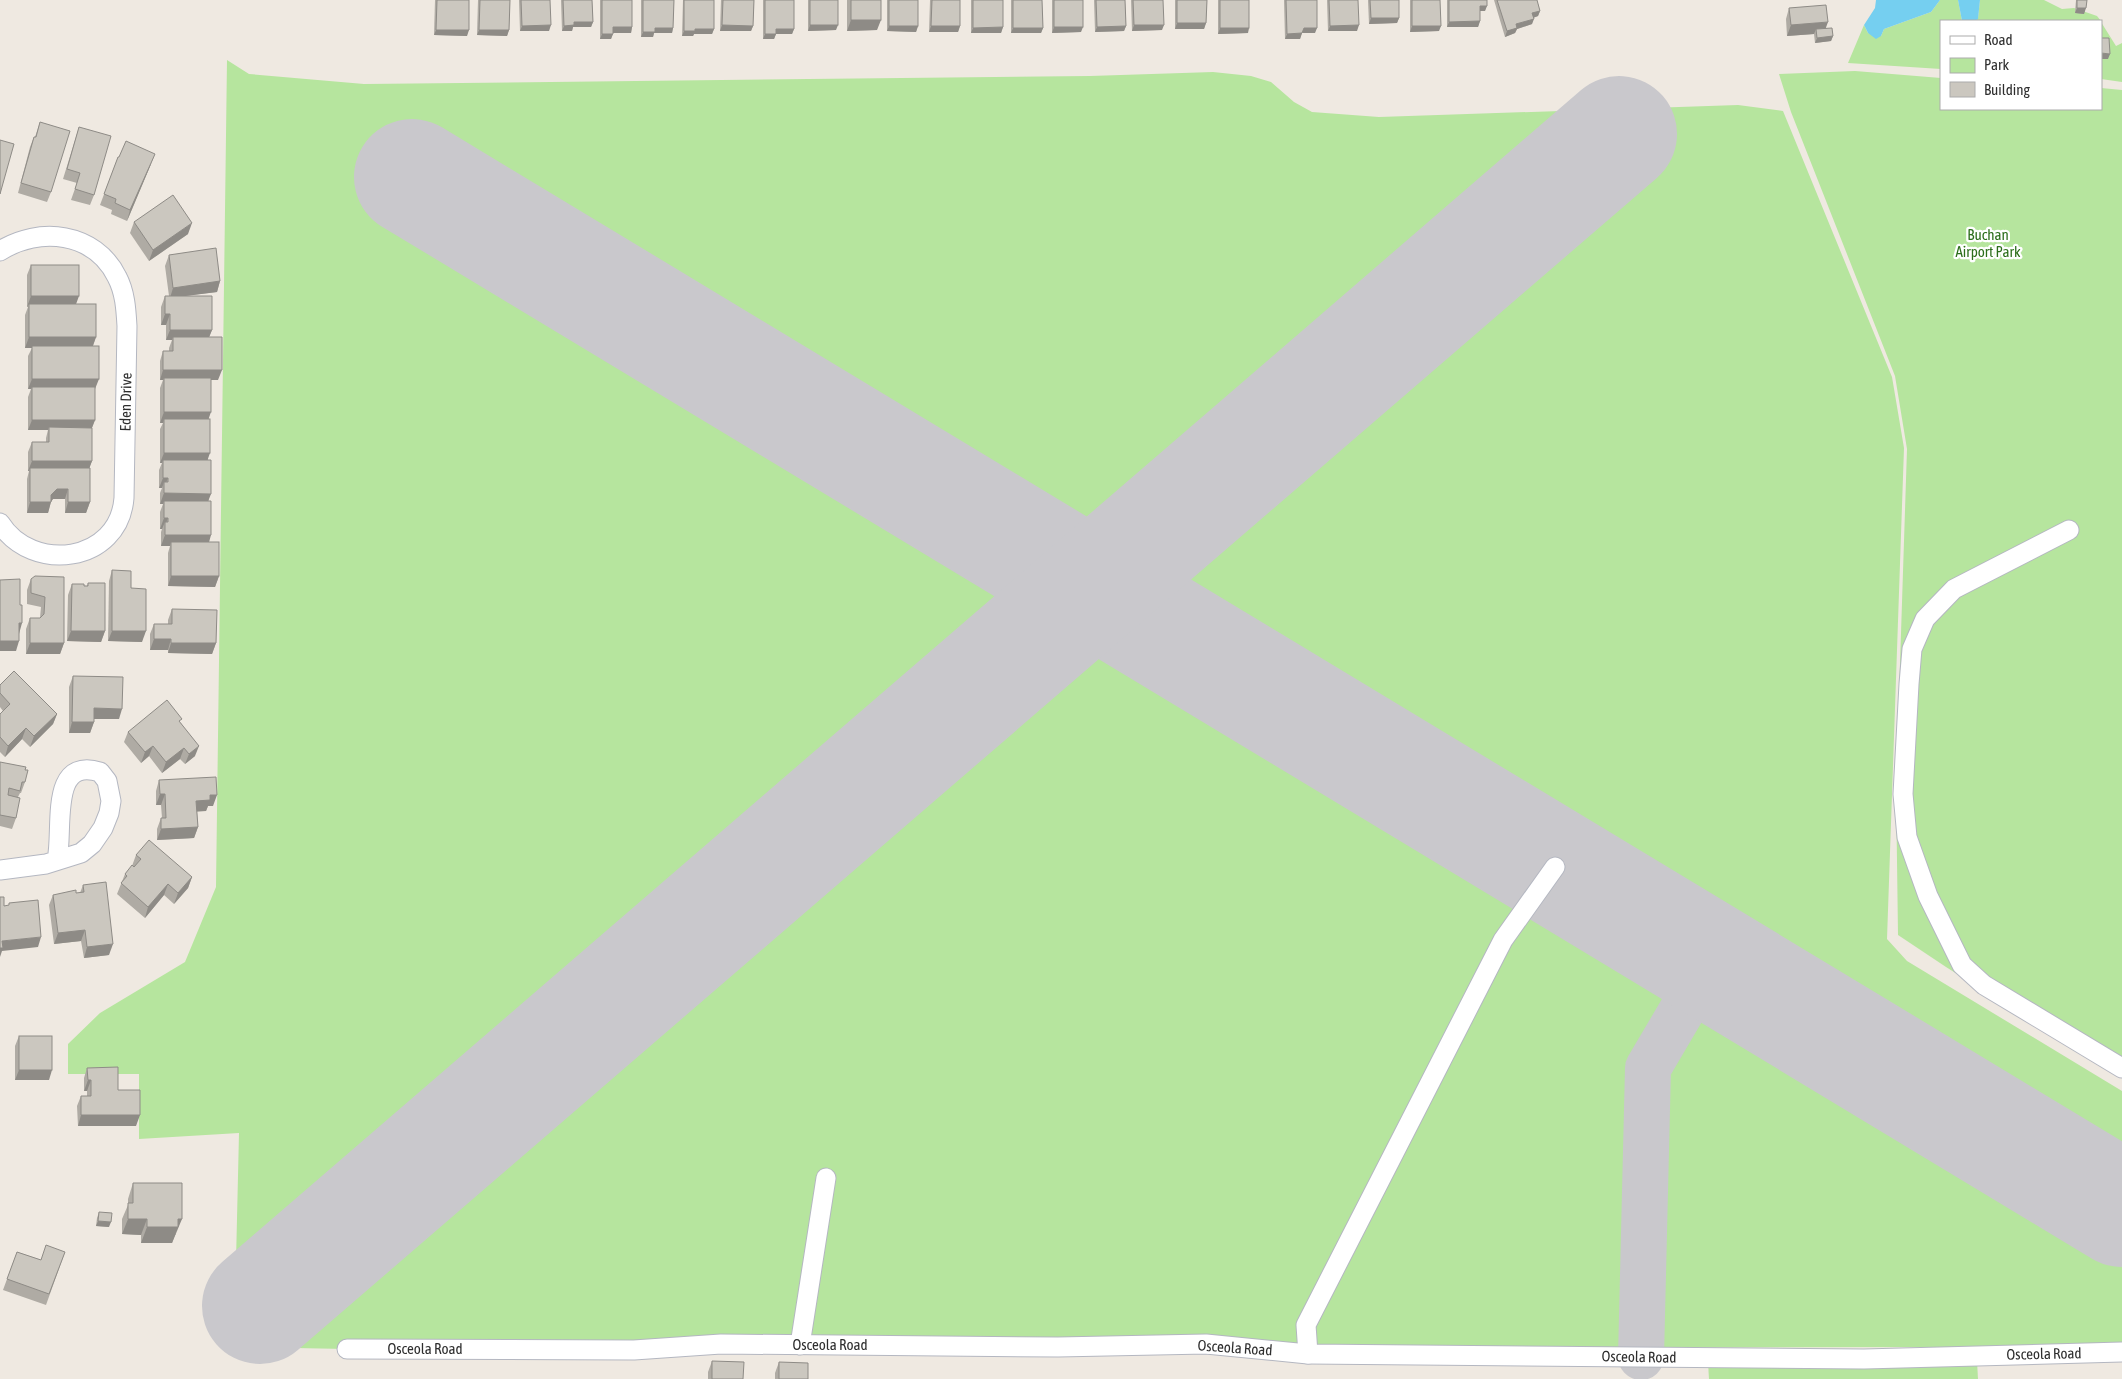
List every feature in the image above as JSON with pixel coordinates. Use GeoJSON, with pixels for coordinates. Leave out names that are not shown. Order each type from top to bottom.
{"type":"FeatureCollection","features":[{"type":"Feature","properties":{"kind":"street","name":"Eden Drive"},"geometry":{"type":"LineString","coordinates":[[0,251],[23,239],[45,236],[69,238],[87,246],[101,256],[116,274],[124,298],[127,326],[125,484],[123,511],[117,525],[107,537],[89,549],[76,553],[59,554],[41,552],[26,547],[9,536],[0,523]]}},
{"type":"Feature","properties":{"kind":"street"},"geometry":{"type":"LineString","coordinates":[[2069,530],[1954,589],[1925,619],[1912,649],[1909,684],[1904,794],[1907,837],[1928,896],[1962,965],[1984,985],[2122,1068]]}},
{"type":"Feature","properties":{"kind":"street"},"geometry":{"type":"LineString","coordinates":[[0,870],[46,864],[81,853],[92,844],[103,828],[109,814],[111,791],[107,781],[100,772],[84,769],[74,772],[68,778],[64,787],[57,860]]}},
{"type":"Feature","properties":{"kind":"street"},"geometry":{"type":"LineString","coordinates":[[1308,1354],[1306,1324],[1503,940],[1555,867]]}},
{"type":"Feature","properties":{"kind":"street"},"geometry":{"type":"LineString","coordinates":[[800,1344],[826,1178]]}},
{"type":"Feature","properties":{"kind":"street","name":"Osceola Road"},"geometry":{"type":"LineString","coordinates":[[347,1348],[634,1350],[721,1344],[1058,1347],[1206,1344],[1308,1354],[1864,1359],[2122,1352]]}},
{"type":"Feature","properties":{"kind":"green space"},"geometry":{"type":"Polygon","coordinates":[[[1940,0],[1958,0],[1962,20],[1940,20],[1940,69],[1848,63],[1864,25],[1868,33],[1881,36],[1884,29],[1931,12],[1940,0]]]}},
{"type":"Feature","properties":{"kind":"green space"},"geometry":{"type":"Polygon","coordinates":[[[1980,0],[2044,0],[2062,9],[2074,8],[2097,16],[2100,20],[1976,20],[1978,18],[1980,0]]]}},
{"type":"Feature","properties":{"kind":"green space"},"geometry":{"type":"Polygon","coordinates":[[[2102,24],[2116,46],[2122,43],[2122,82],[2102,79],[2102,24]]]}},
{"type":"Feature","properties":{"kind":"green space"},"geometry":{"type":"Polygon","coordinates":[[[227,60],[249,74],[364,84],[1090,76],[1213,72],[1251,76],[1271,82],[1294,102],[1312,112],[1379,117],[1738,105],[1783,111],[1892,377],[1904,448],[1887,939],[1907,961],[2122,1091],[2122,1342],[2067,1348],[1987,1351],[1946,1347],[618,1346],[450,1340],[347,1339],[347,1349],[234,1347],[239,1133],[139,1139],[139,1074],[68,1074],[68,1044],[100,1013],[185,962],[216,887],[227,60]]]}},
{"type":"Feature","properties":{"kind":"green space","name":"Buchan Airport Park"},"geometry":{"type":"Polygon","coordinates":[[[1855,71],[1940,78],[1940,110],[2102,110],[2102,88],[2122,90],[2122,1078],[1898,935],[1896,787],[1907,449],[1895,376],[1791,112],[1779,74],[1855,71]]]}},
{"type":"Feature","properties":{"kind":"green space"},"geometry":{"type":"Polygon","coordinates":[[[1977,1361],[1978,1379],[1709,1379],[1708,1362],[1977,1361]]]}},
{"type":"Feature","properties":{"kind":"water"},"geometry":{"type":"Polygon","coordinates":[[[1876,0],[1940,0],[1931,12],[1884,29],[1881,36],[1876,39],[1868,33],[1864,25],[1875,8],[1876,0]]]}},
{"type":"Feature","properties":{"kind":"water"},"geometry":{"type":"Polygon","coordinates":[[[1958,0],[1980,0],[1978,19],[1962,20],[1958,0]]]}},
{"type":"Feature","properties":{"kind":"building"},"geometry":{"type":"Polygon","coordinates":[[[437,0],[469,0],[469,30],[436,30],[437,0]]]}},
{"type":"Feature","properties":{"kind":"building"},"geometry":{"type":"Polygon","coordinates":[[[480,0],[510,0],[509,30],[479,30],[480,0]]]}},
{"type":"Feature","properties":{"kind":"building"},"geometry":{"type":"Polygon","coordinates":[[[521,0],[550,0],[551,25],[522,26],[521,0]]]}},
{"type":"Feature","properties":{"kind":"building"},"geometry":{"type":"Polygon","coordinates":[[[563,0],[592,0],[593,22],[574,22],[574,25],[564,26],[563,0]]]}},
{"type":"Feature","properties":{"kind":"building"},"geometry":{"type":"Polygon","coordinates":[[[602,0],[632,0],[632,27],[613,27],[613,34],[602,34],[602,0]]]}},
{"type":"Feature","properties":{"kind":"building"},"geometry":{"type":"Polygon","coordinates":[[[643,0],[674,0],[673,28],[655,28],[655,32],[643,32],[643,0]]]}},
{"type":"Feature","properties":{"kind":"building"},"geometry":{"type":"Polygon","coordinates":[[[684,0],[714,0],[714,29],[684,31],[684,0]]]}},
{"type":"Feature","properties":{"kind":"building"},"geometry":{"type":"Polygon","coordinates":[[[723,0],[754,0],[753,26],[722,25],[723,0]]]}},
{"type":"Feature","properties":{"kind":"building"},"geometry":{"type":"Polygon","coordinates":[[[765,0],[794,0],[794,29],[776,29],[776,34],[765,34],[765,0]]]}},
{"type":"Feature","properties":{"kind":"building"},"geometry":{"type":"Polygon","coordinates":[[[810,0],[838,0],[838,25],[810,25],[810,0]]]}},
{"type":"Feature","properties":{"kind":"building"},"geometry":{"type":"Polygon","coordinates":[[[851,0],[881,0],[881,20],[851,20],[851,0]]]}},
{"type":"Feature","properties":{"kind":"building"},"geometry":{"type":"Polygon","coordinates":[[[889,0],[918,0],[918,26],[889,26],[889,0]]]}},
{"type":"Feature","properties":{"kind":"building"},"geometry":{"type":"Polygon","coordinates":[[[932,0],[960,0],[960,26],[931,26],[932,0]]]}},
{"type":"Feature","properties":{"kind":"building"},"geometry":{"type":"Polygon","coordinates":[[[973,0],[1003,0],[1003,27],[973,28],[973,0]]]}},
{"type":"Feature","properties":{"kind":"building"},"geometry":{"type":"Polygon","coordinates":[[[1013,0],[1042,0],[1043,28],[1013,28],[1013,0]]]}},
{"type":"Feature","properties":{"kind":"building"},"geometry":{"type":"Polygon","coordinates":[[[1054,0],[1083,0],[1083,27],[1054,27],[1054,0]]]}},
{"type":"Feature","properties":{"kind":"building"},"geometry":{"type":"Polygon","coordinates":[[[1096,0],[1125,0],[1126,26],[1097,27],[1096,0]]]}},
{"type":"Feature","properties":{"kind":"building"},"geometry":{"type":"Polygon","coordinates":[[[1133,0],[1163,0],[1164,25],[1134,25],[1133,0]]]}},
{"type":"Feature","properties":{"kind":"building"},"geometry":{"type":"Polygon","coordinates":[[[1177,0],[1207,0],[1206,23],[1177,23],[1177,0]]]}},
{"type":"Feature","properties":{"kind":"building"},"geometry":{"type":"Polygon","coordinates":[[[1220,0],[1249,0],[1249,28],[1220,28],[1220,0]]]}},
{"type":"Feature","properties":{"kind":"building"},"geometry":{"type":"Polygon","coordinates":[[[1286,0],[1317,0],[1317,28],[1304,28],[1302,33],[1287,34],[1286,0]]]}},
{"type":"Feature","properties":{"kind":"building"},"geometry":{"type":"Polygon","coordinates":[[[1329,0],[1358,0],[1359,25],[1330,26],[1329,0]]]}},
{"type":"Feature","properties":{"kind":"building"},"geometry":{"type":"Polygon","coordinates":[[[1370,0],[1399,0],[1399,18],[1371,18],[1370,0]]]}},
{"type":"Feature","properties":{"kind":"building"},"geometry":{"type":"Polygon","coordinates":[[[1412,0],[1440,0],[1441,26],[1412,26],[1412,0]]]}},
{"type":"Feature","properties":{"kind":"building"},"geometry":{"type":"Polygon","coordinates":[[[1449,0],[1487,0],[1487,6],[1480,6],[1480,21],[1449,22],[1449,0]]]}},
{"type":"Feature","properties":{"kind":"building"},"geometry":{"type":"Polygon","coordinates":[[[1497,0],[1537,0],[1540,11],[1532,13],[1534,19],[1516,24],[1517,28],[1507,31],[1497,0]]]}},
{"type":"Feature","properties":{"kind":"building"},"geometry":{"type":"Polygon","coordinates":[[[2077,0],[2087,0],[2086,8],[2077,8],[2077,0]]]}},
{"type":"Feature","properties":{"kind":"building"},"geometry":{"type":"Polygon","coordinates":[[[1826,5],[1828,22],[1791,25],[1789,8],[1826,5]]]}},
{"type":"Feature","properties":{"kind":"building"},"geometry":{"type":"Polygon","coordinates":[[[1832,28],[1833,36],[1817,38],[1816,29],[1832,28]]]}},
{"type":"Feature","properties":{"kind":"building"},"geometry":{"type":"Polygon","coordinates":[[[2102,38],[2109,38],[2110,54],[2102,53],[2102,38]]]}},
{"type":"Feature","properties":{"kind":"building"},"geometry":{"type":"Polygon","coordinates":[[[40,122],[70,131],[51,192],[21,183],[40,122]]]}},
{"type":"Feature","properties":{"kind":"building"},"geometry":{"type":"Polygon","coordinates":[[[79,127],[111,136],[94,195],[75,189],[80,173],[67,169],[79,127]]]}},
{"type":"Feature","properties":{"kind":"building"},"geometry":{"type":"Polygon","coordinates":[[[0,140],[14,144],[0,194],[0,140]]]}},
{"type":"Feature","properties":{"kind":"building"},"geometry":{"type":"Polygon","coordinates":[[[126,141],[155,154],[130,210],[115,203],[116,199],[104,194],[126,141]]]}},
{"type":"Feature","properties":{"kind":"building"},"geometry":{"type":"Polygon","coordinates":[[[173,195],[192,223],[153,250],[134,222],[173,195]]]}},
{"type":"Feature","properties":{"kind":"building"},"geometry":{"type":"Polygon","coordinates":[[[216,248],[220,281],[173,288],[169,255],[216,248]]]}},
{"type":"Feature","properties":{"kind":"building"},"geometry":{"type":"Polygon","coordinates":[[[31,265],[79,265],[79,296],[31,296],[31,265]]]}},
{"type":"Feature","properties":{"kind":"building"},"geometry":{"type":"Polygon","coordinates":[[[165,296],[212,296],[212,330],[170,330],[170,314],[165,314],[165,296]]]}},
{"type":"Feature","properties":{"kind":"building"},"geometry":{"type":"Polygon","coordinates":[[[29,304],[96,304],[96,337],[29,337],[29,304]]]}},
{"type":"Feature","properties":{"kind":"building"},"geometry":{"type":"Polygon","coordinates":[[[173,337],[222,337],[222,370],[163,370],[163,351],[173,351],[173,337]]]}},
{"type":"Feature","properties":{"kind":"building"},"geometry":{"type":"Polygon","coordinates":[[[32,346],[99,346],[99,379],[32,379],[32,346]]]}},
{"type":"Feature","properties":{"kind":"building"},"geometry":{"type":"Polygon","coordinates":[[[164,378],[211,378],[211,412],[164,412],[164,378]]]}},
{"type":"Feature","properties":{"kind":"building"},"geometry":{"type":"Polygon","coordinates":[[[32,387],[95,387],[95,420],[32,420],[32,387]]]}},
{"type":"Feature","properties":{"kind":"building"},"geometry":{"type":"Polygon","coordinates":[[[164,419],[210,419],[210,453],[164,453],[164,419]]]}},
{"type":"Feature","properties":{"kind":"building"},"geometry":{"type":"Polygon","coordinates":[[[49,427],[92,428],[92,461],[32,461],[32,442],[49,442],[49,427]]]}},
{"type":"Feature","properties":{"kind":"building"},"geometry":{"type":"Polygon","coordinates":[[[163,460],[211,460],[211,494],[164,493],[164,482],[168,482],[168,478],[163,478],[163,460]]]}},
{"type":"Feature","properties":{"kind":"building"},"geometry":{"type":"Polygon","coordinates":[[[30,468],[90,468],[90,502],[68,502],[68,489],[57,489],[51,495],[51,502],[30,502],[30,468]]]}},
{"type":"Feature","properties":{"kind":"building"},"geometry":{"type":"Polygon","coordinates":[[[164,501],[211,501],[211,535],[165,535],[165,522],[168,522],[168,518],[164,518],[164,501]]]}},
{"type":"Feature","properties":{"kind":"building"},"geometry":{"type":"Polygon","coordinates":[[[171,542],[219,542],[219,576],[171,576],[171,542]]]}},
{"type":"Feature","properties":{"kind":"building"},"geometry":{"type":"Polygon","coordinates":[[[112,570],[131,571],[131,588],[146,589],[146,631],[112,631],[112,570]]]}},
{"type":"Feature","properties":{"kind":"building"},"geometry":{"type":"Polygon","coordinates":[[[35,576],[64,577],[64,643],[30,643],[30,618],[40,618],[44,614],[45,597],[31,593],[31,579],[35,576]]]}},
{"type":"Feature","properties":{"kind":"building"},"geometry":{"type":"Polygon","coordinates":[[[20,579],[22,623],[19,623],[19,641],[0,641],[0,580],[20,579]]]}},
{"type":"Feature","properties":{"kind":"building"},"geometry":{"type":"Polygon","coordinates":[[[88,583],[105,583],[105,631],[71,631],[72,584],[88,586],[88,583]]]}},
{"type":"Feature","properties":{"kind":"building"},"geometry":{"type":"Polygon","coordinates":[[[172,609],[217,610],[216,643],[171,643],[171,639],[154,639],[154,624],[172,624],[172,609]]]}},
{"type":"Feature","properties":{"kind":"building"},"geometry":{"type":"Polygon","coordinates":[[[14,671],[57,714],[34,736],[26,728],[8,746],[0,737],[0,714],[10,704],[0,693],[0,685],[14,671]]]}},
{"type":"Feature","properties":{"kind":"building"},"geometry":{"type":"Polygon","coordinates":[[[73,676],[123,677],[122,709],[94,708],[94,722],[72,722],[73,676]]]}},
{"type":"Feature","properties":{"kind":"building"},"geometry":{"type":"Polygon","coordinates":[[[167,700],[182,719],[179,721],[199,746],[189,754],[184,748],[166,762],[153,746],[145,752],[128,732],[167,700]]]}},
{"type":"Feature","properties":{"kind":"building"},"geometry":{"type":"Polygon","coordinates":[[[0,762],[26,767],[25,770],[28,770],[20,791],[9,788],[8,795],[20,798],[16,818],[0,815],[0,762]]]}},
{"type":"Feature","properties":{"kind":"building"},"geometry":{"type":"Polygon","coordinates":[[[216,777],[217,795],[210,795],[210,800],[196,801],[198,827],[161,829],[161,818],[166,818],[165,794],[160,794],[159,780],[216,777]]]}},
{"type":"Feature","properties":{"kind":"building"},"geometry":{"type":"Polygon","coordinates":[[[149,840],[192,877],[178,893],[168,884],[148,907],[121,883],[132,865],[134,867],[141,859],[136,855],[149,840]]]}},
{"type":"Feature","properties":{"kind":"building"},"geometry":{"type":"Polygon","coordinates":[[[106,882],[113,944],[87,947],[85,930],[58,933],[53,895],[76,890],[76,893],[84,892],[83,885],[106,882]]]}},
{"type":"Feature","properties":{"kind":"building"},"geometry":{"type":"Polygon","coordinates":[[[0,897],[4,897],[4,906],[9,905],[9,903],[38,900],[41,937],[2,941],[3,948],[0,948],[0,897]]]}},
{"type":"Feature","properties":{"kind":"building"},"geometry":{"type":"Polygon","coordinates":[[[19,1036],[52,1036],[52,1070],[19,1070],[19,1036]]]}},
{"type":"Feature","properties":{"kind":"building"},"geometry":{"type":"Polygon","coordinates":[[[118,1067],[118,1090],[140,1090],[140,1115],[81,1115],[81,1096],[91,1096],[91,1080],[88,1080],[87,1068],[118,1067]]]}},
{"type":"Feature","properties":{"kind":"building"},"geometry":{"type":"Polygon","coordinates":[[[133,1183],[182,1183],[182,1219],[178,1219],[178,1227],[147,1227],[147,1219],[128,1219],[128,1203],[133,1203],[133,1183]]]}},
{"type":"Feature","properties":{"kind":"building"},"geometry":{"type":"Polygon","coordinates":[[[99,1212],[112,1213],[111,1222],[98,1221],[99,1212]]]}},
{"type":"Feature","properties":{"kind":"building"},"geometry":{"type":"Polygon","coordinates":[[[46,1245],[65,1252],[49,1294],[7,1279],[17,1252],[41,1260],[46,1245]]]}},
{"type":"Feature","properties":{"kind":"building"},"geometry":{"type":"Polygon","coordinates":[[[712,1361],[744,1362],[743,1379],[712,1379],[712,1361]]]}},
{"type":"Feature","properties":{"kind":"building"},"geometry":{"type":"Polygon","coordinates":[[[779,1362],[808,1363],[808,1379],[779,1379],[779,1362]]]}},
{"type":"Feature","properties":{"kind":"taxiway"},"geometry":{"type":"LineString","coordinates":[[1641,1357],[1648,1068],[1711,961]]}},
{"type":"Feature","properties":{"kind":"runway"},"geometry":{"type":"LineString","coordinates":[[260,1306],[1619,134]]}},
{"type":"Feature","properties":{"kind":"runway"},"geometry":{"type":"LineString","coordinates":[[412,177],[2122,1209]]}}]}
